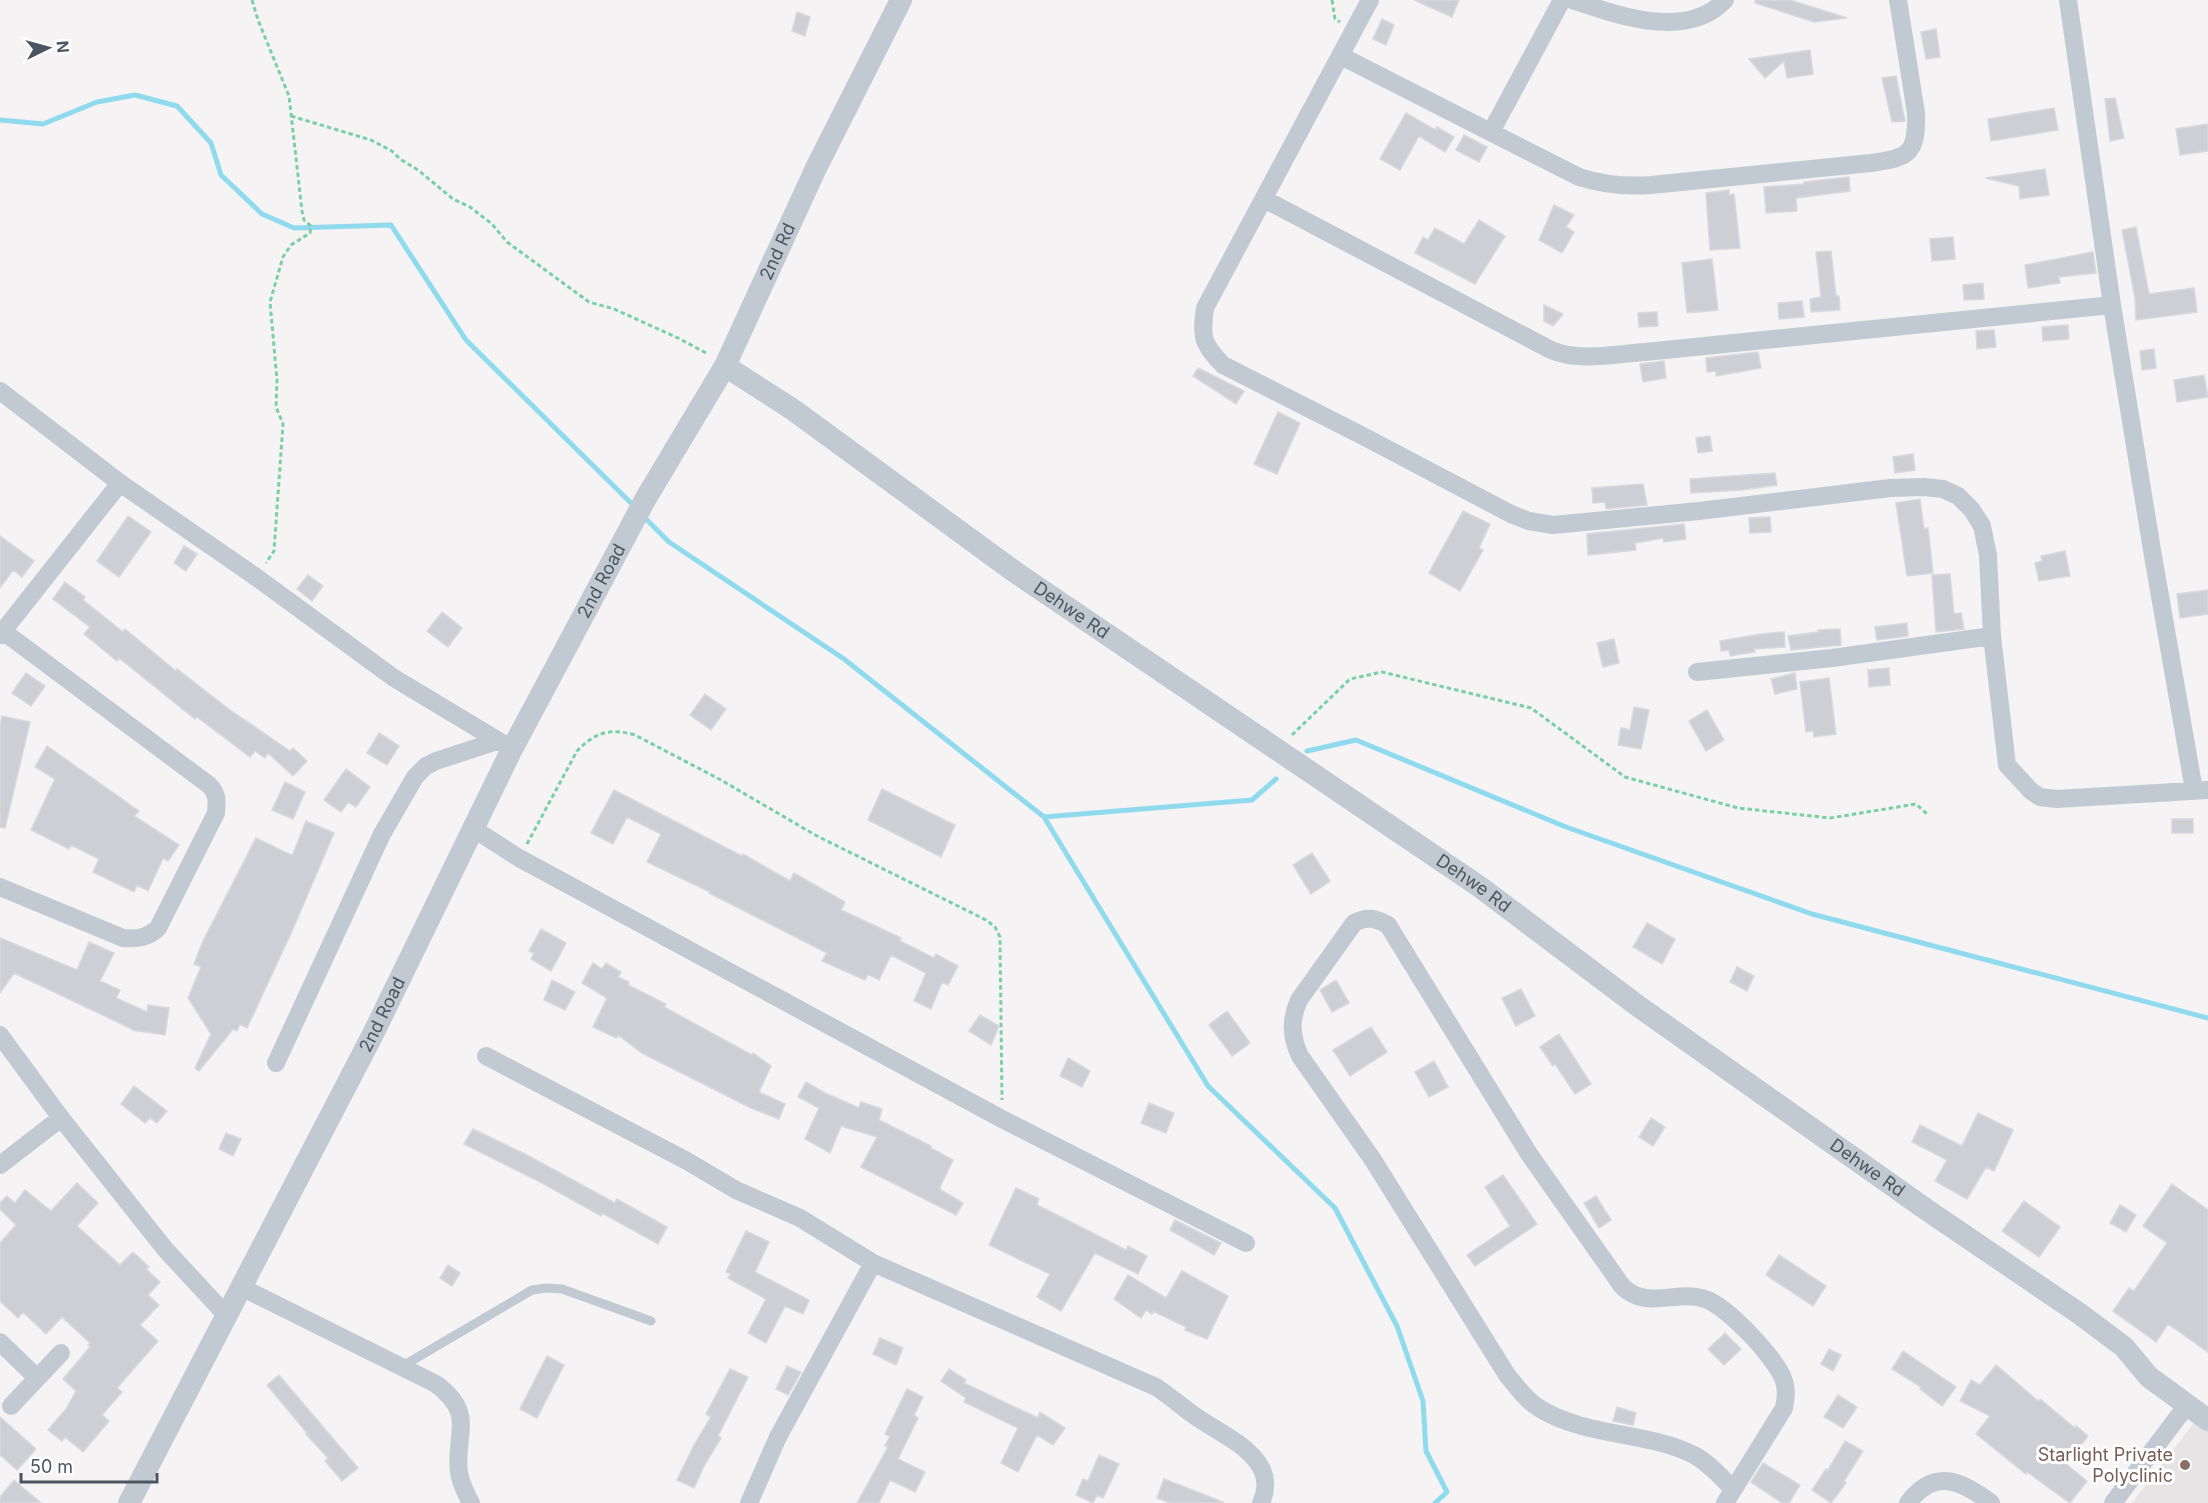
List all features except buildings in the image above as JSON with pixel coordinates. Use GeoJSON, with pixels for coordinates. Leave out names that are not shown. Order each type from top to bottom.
{"type":"FeatureCollection","features":[{"type":"Feature","properties":{"kind":"street","name":"2nd Rd"},"geometry":{"type":"LineString","coordinates":[[646,498],[725,366],[816,168],[901,0]]}},
{"type":"Feature","properties":{"kind":"street"},"geometry":{"type":"LineString","coordinates":[[1370,0],[1205,308],[1202,330],[1208,350],[1223,365],[1511,514],[1529,521],[1553,525],[1699,511],[1890,488],[1942,489],[1958,496],[1972,510],[1982,526],[1988,555],[1992,636],[2007,765],[2031,791],[2040,797],[2056,799],[2201,790],[2152,556],[2112,305],[2068,0]]}},
{"type":"Feature","properties":{"kind":"street"},"geometry":{"type":"LineString","coordinates":[[1491,132],[1562,0]]}},
{"type":"Feature","properties":{"kind":"street"},"geometry":{"type":"LineString","coordinates":[[1572,0],[1639,20],[1670,22],[1693,19],[1714,12],[1725,0]]}},
{"type":"Feature","properties":{"kind":"street"},"geometry":{"type":"LineString","coordinates":[[1341,56],[1579,177],[1603,184],[1625,186],[1897,160],[1907,153],[1914,142],[1916,128],[1916,113],[1898,0]]}},
{"type":"Feature","properties":{"kind":"street"},"geometry":{"type":"LineString","coordinates":[[1264,199],[1551,350],[1574,356],[1645,352],[2112,305]]}},
{"type":"Feature","properties":{"kind":"street","name":"Dehwe Rd"},"geometry":{"type":"LineString","coordinates":[[725,366],[792,409],[1015,572],[1480,887],[1638,1006],[1927,1210],[2080,1314],[2124,1347],[2149,1377],[2208,1420]]}},
{"type":"Feature","properties":{"kind":"street"},"geometry":{"type":"LineString","coordinates":[[0,391],[120,483],[256,577],[394,678],[505,745]]}},
{"type":"Feature","properties":{"kind":"street"},"geometry":{"type":"LineString","coordinates":[[0,886],[123,938],[148,937],[158,928],[216,813],[215,791],[209,785],[1,632],[120,483]]}},
{"type":"Feature","properties":{"kind":"street","name":"2nd Road"},"geometry":{"type":"LineString","coordinates":[[129,1503],[374,1034],[474,829],[505,745],[646,498]]}},
{"type":"Feature","properties":{"kind":"street"},"geometry":{"type":"LineString","coordinates":[[1697,672],[1832,658],[1992,636]]}},
{"type":"Feature","properties":{"kind":"street"},"geometry":{"type":"LineString","coordinates":[[276,1063],[382,834],[415,777],[436,760],[505,745]]}},
{"type":"Feature","properties":{"kind":"street"},"geometry":{"type":"LineString","coordinates":[[474,829],[519,858],[1002,1119],[1246,1243]]}},
{"type":"Feature","properties":{"kind":"street"},"geometry":{"type":"LineString","coordinates":[[1364,918],[1376,919],[1388,925],[1529,1154],[1622,1286],[1637,1298],[1696,1297],[1707,1299],[1728,1313],[1774,1360],[1785,1383],[1784,1408],[1729,1496],[1710,1466],[1695,1456],[1675,1448],[1573,1422],[1539,1408],[1507,1375],[1405,1210],[1300,1056],[1294,1043],[1293,1013],[1299,1000],[1354,923],[1364,918]]}},
{"type":"Feature","properties":{"kind":"street"},"geometry":{"type":"LineString","coordinates":[[0,1035],[60,1118],[165,1249],[226,1315]]}},
{"type":"Feature","properties":{"kind":"street"},"geometry":{"type":"LineString","coordinates":[[486,1056],[687,1161],[736,1190],[800,1218],[873,1263],[1156,1387],[1248,1451],[1259,1464],[1266,1479],[1261,1503]]}},
{"type":"Feature","properties":{"kind":"street"},"geometry":{"type":"LineString","coordinates":[[0,1164],[60,1118]]}},
{"type":"Feature","properties":{"kind":"street"},"geometry":{"type":"LineString","coordinates":[[749,1503],[778,1437],[873,1263]]}},
{"type":"Feature","properties":{"kind":"street"},"geometry":{"type":"LineString","coordinates":[[241,1287],[436,1384],[450,1395],[459,1409],[462,1424],[459,1473],[465,1494],[471,1503]]}},
{"type":"Feature","properties":{"kind":"street"},"geometry":{"type":"LineString","coordinates":[[0,1342],[38,1378]]}},
{"type":"Feature","properties":{"kind":"street"},"geometry":{"type":"LineString","coordinates":[[11,1406],[61,1353]]}},
{"type":"Feature","properties":{"kind":"street"},"geometry":{"type":"LineString","coordinates":[[2113,1503],[2187,1405]]}},
{"type":"Feature","properties":{"kind":"street"},"geometry":{"type":"LineString","coordinates":[[1908,1503],[1916,1492],[1927,1484],[1940,1480],[1954,1481],[1975,1491],[1991,1503]]}},
{"type":"Feature","properties":{"kind":"lane"},"geometry":{"type":"LineString","coordinates":[[402,1367],[532,1290],[562,1289],[651,1321]]}},
{"type":"Feature","properties":{"kind":"path"},"geometry":{"type":"LineString","coordinates":[[252,0],[289,96],[302,211],[304,220],[311,226],[309,233],[291,245],[283,257],[270,302],[277,380],[276,407],[283,424],[274,551],[256,577]]}},
{"type":"Feature","properties":{"kind":"path"},"geometry":{"type":"LineString","coordinates":[[291,116],[371,140],[392,151],[453,199],[470,207],[492,224],[507,242],[589,302],[614,309],[678,338],[702,350],[725,366]]}},
{"type":"Feature","properties":{"kind":"path"},"geometry":{"type":"LineString","coordinates":[[1277,749],[1350,679],[1382,672],[1531,708],[1625,777],[1738,808],[1830,818],[1916,804],[1928,815]]}},
{"type":"Feature","properties":{"kind":"path"},"geometry":{"type":"LineString","coordinates":[[519,858],[577,751],[589,739],[601,734],[624,732],[635,735],[721,780],[817,836],[977,915],[995,927],[1000,937],[1002,1119]]}},
{"type":"Feature","properties":{"kind":"shaded area","name":"Starlight Private Polyclinic"},"geometry":{"type":"Polygon","coordinates":[[[2197,1419],[2208,1426],[2208,1503],[2132,1503],[2197,1419]]]}},
{"type":"Feature","properties":{"kind":"waterway"},"geometry":{"type":"LineString","coordinates":[[0,120],[43,124],[97,102],[135,95],[177,106],[211,143],[221,175],[262,214],[294,228],[391,225],[466,340],[635,507]]}},
{"type":"Feature","properties":{"kind":"waterway"},"geometry":{"type":"LineString","coordinates":[[643,516],[669,542],[844,659],[1044,817],[1208,1086],[1335,1208],[1397,1326],[1423,1401],[1426,1451],[1447,1492],[1435,1503]]}},
{"type":"Feature","properties":{"kind":"waterway"},"geometry":{"type":"LineString","coordinates":[[1307,751],[1356,740],[1566,827],[1812,914],[2208,1018]]}},
{"type":"Feature","properties":{"kind":"waterway"},"geometry":{"type":"LineString","coordinates":[[1044,817],[1252,800],[1276,779]]}},
{"type":"Feature","properties":{"kind":"place","name":"Starlight Private Polyclinic"},"geometry":{"type":"Point","coordinates":[2185,1465]}}]}
